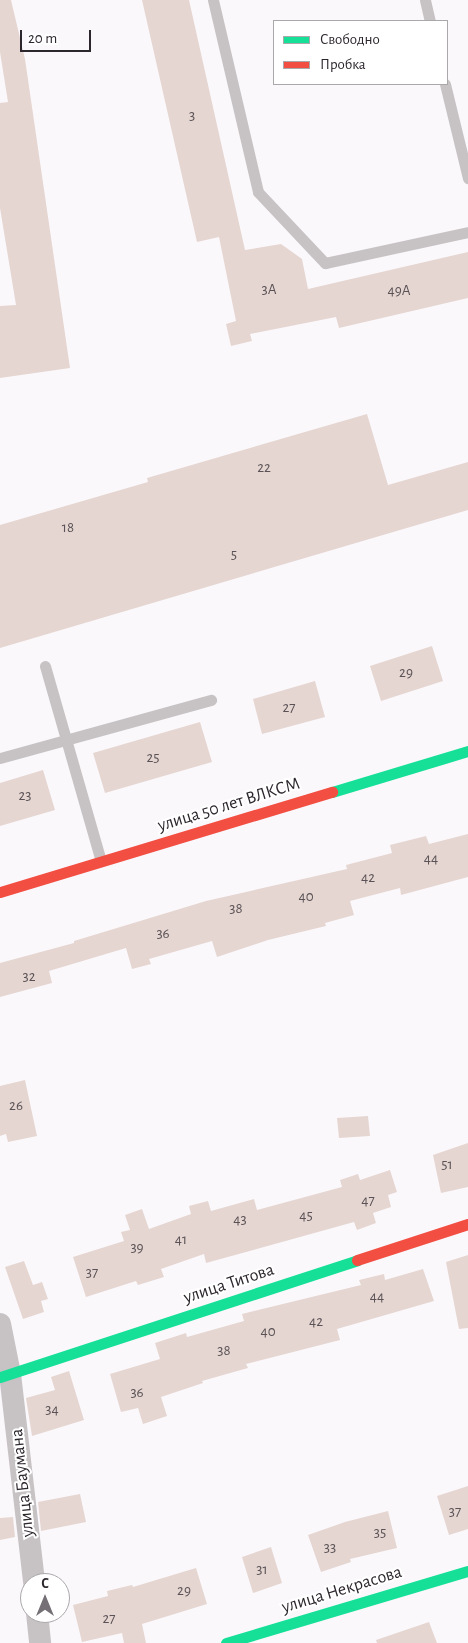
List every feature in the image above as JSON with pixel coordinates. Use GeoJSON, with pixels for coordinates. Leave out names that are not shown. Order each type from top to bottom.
{"type":"FeatureCollection","features":[{"type":"Feature","properties":{"kind":"street","name":"улица 50 лет ВЛКСМ"},"geometry":{"type":"LineString","coordinates":[[0,892],[468,751]]}},
{"type":"Feature","properties":{"kind":"street","name":"улица Титова"},"geometry":{"type":"LineString","coordinates":[[5,1376],[468,1224]]}},
{"type":"Feature","properties":{"kind":"street","name":"улица Баумана"},"geometry":{"type":"LineString","coordinates":[[0,1324],[5,1376],[33,1573]]}},
{"type":"Feature","properties":{"kind":"street","name":"улица Некрасова"},"geometry":{"type":"LineString","coordinates":[[226,1643],[468,1571]]}},
{"type":"Feature","properties":{"kind":"street"},"geometry":{"type":"LineString","coordinates":[[38,1623],[40,1643]]}},
{"type":"Feature","properties":{"kind":"lane"},"geometry":{"type":"LineString","coordinates":[[213,0],[258,192],[325,263],[468,232]]}},
{"type":"Feature","properties":{"kind":"lane"},"geometry":{"type":"LineString","coordinates":[[425,0],[430,20]]}},
{"type":"Feature","properties":{"kind":"lane"},"geometry":{"type":"LineString","coordinates":[[445,85],[468,178]]}},
{"type":"Feature","properties":{"kind":"lane"},"geometry":{"type":"LineString","coordinates":[[45,666],[101,862]]}},
{"type":"Feature","properties":{"kind":"lane"},"geometry":{"type":"LineString","coordinates":[[0,758],[211,700]]}},
{"type":"Feature","properties":{"kind":"building"},"geometry":{"type":"Polygon","coordinates":[[[0,0],[11,0],[25,59],[70,368],[0,378],[0,306],[16,305],[0,208],[0,103],[8,102],[0,52],[0,0]]]}},
{"type":"Feature","properties":{"kind":"building"},"geometry":{"type":"Polygon","coordinates":[[[142,0],[189,0],[245,250],[281,244],[302,259],[308,289],[468,252],[468,298],[339,328],[336,317],[250,334],[252,341],[231,346],[226,324],[236,321],[219,237],[197,242],[142,0]]]}},
{"type":"Feature","properties":{"kind":"building"},"geometry":{"type":"Polygon","coordinates":[[[367,414],[388,485],[468,462],[468,510],[0,648],[0,525],[148,482],[147,478],[367,414]]]}},
{"type":"Feature","properties":{"kind":"building"},"geometry":{"type":"Polygon","coordinates":[[[432,646],[443,681],[381,701],[370,666],[432,646]]]}},
{"type":"Feature","properties":{"kind":"building"},"geometry":{"type":"Polygon","coordinates":[[[315,681],[325,717],[262,734],[253,699],[315,681]]]}},
{"type":"Feature","properties":{"kind":"building"},"geometry":{"type":"Polygon","coordinates":[[[200,722],[212,762],[105,793],[93,753],[200,722]]]}},
{"type":"Feature","properties":{"kind":"building"},"geometry":{"type":"Polygon","coordinates":[[[43,770],[55,810],[0,826],[0,783],[43,770]]]}},
{"type":"Feature","properties":{"kind":"building"},"geometry":{"type":"Polygon","coordinates":[[[468,834],[468,877],[401,895],[400,888],[350,901],[354,915],[325,923],[326,926],[268,940],[217,957],[212,941],[149,959],[151,964],[132,969],[126,948],[49,971],[52,983],[0,997],[0,963],[74,943],[74,941],[206,901],[347,869],[346,865],[392,853],[390,845],[426,836],[429,844],[468,834]]]}},
{"type":"Feature","properties":{"kind":"building"},"geometry":{"type":"Polygon","coordinates":[[[25,1080],[37,1136],[8,1142],[6,1134],[0,1136],[0,1086],[25,1080]]]}},
{"type":"Feature","properties":{"kind":"building"},"geometry":{"type":"Polygon","coordinates":[[[368,1116],[370,1136],[339,1138],[337,1118],[368,1116]]]}},
{"type":"Feature","properties":{"kind":"building"},"geometry":{"type":"Polygon","coordinates":[[[468,1143],[468,1187],[441,1193],[433,1155],[468,1143]]]}},
{"type":"Feature","properties":{"kind":"building"},"geometry":{"type":"Polygon","coordinates":[[[390,1170],[397,1192],[388,1195],[391,1207],[373,1213],[376,1223],[357,1230],[354,1222],[206,1263],[204,1254],[161,1269],[164,1277],[138,1285],[136,1281],[86,1297],[73,1257],[124,1241],[121,1232],[130,1230],[125,1215],[142,1209],[149,1229],[191,1214],[189,1206],[208,1201],[211,1211],[254,1199],[257,1210],[342,1187],[340,1180],[358,1174],[360,1180],[390,1170]]]}},
{"type":"Feature","properties":{"kind":"building"},"geometry":{"type":"Polygon","coordinates":[[[468,1255],[468,1328],[459,1329],[446,1262],[468,1255]]]}},
{"type":"Feature","properties":{"kind":"building"},"geometry":{"type":"Polygon","coordinates":[[[24,1261],[33,1285],[42,1282],[48,1299],[41,1301],[44,1312],[23,1319],[5,1267],[24,1261]]]}},
{"type":"Feature","properties":{"kind":"building"},"geometry":{"type":"Polygon","coordinates":[[[423,1269],[434,1301],[337,1329],[340,1340],[246,1364],[248,1368],[202,1381],[203,1383],[161,1397],[167,1416],[143,1424],[138,1408],[121,1412],[110,1374],[160,1359],[155,1343],[186,1333],[187,1337],[244,1321],[242,1314],[361,1285],[359,1280],[384,1274],[385,1280],[423,1269]]]}},
{"type":"Feature","properties":{"kind":"building"},"geometry":{"type":"Polygon","coordinates":[[[69,1371],[84,1420],[32,1436],[26,1398],[55,1390],[51,1377],[69,1371]]]}},
{"type":"Feature","properties":{"kind":"building"},"geometry":{"type":"Polygon","coordinates":[[[468,1486],[468,1529],[449,1535],[437,1496],[468,1486]]]}},
{"type":"Feature","properties":{"kind":"building"},"geometry":{"type":"Polygon","coordinates":[[[80,1494],[86,1522],[41,1531],[38,1502],[80,1494]]]}},
{"type":"Feature","properties":{"kind":"building"},"geometry":{"type":"Polygon","coordinates":[[[388,1511],[397,1548],[350,1559],[351,1562],[321,1572],[308,1535],[345,1522],[388,1511]]]}},
{"type":"Feature","properties":{"kind":"building"},"geometry":{"type":"Polygon","coordinates":[[[13,1517],[15,1537],[0,1540],[0,1518],[13,1517]]]}},
{"type":"Feature","properties":{"kind":"building"},"geometry":{"type":"Polygon","coordinates":[[[271,1547],[282,1583],[253,1593],[242,1557],[271,1547]]]}},
{"type":"Feature","properties":{"kind":"building"},"geometry":{"type":"Polygon","coordinates":[[[196,1568],[207,1604],[142,1624],[146,1643],[124,1643],[122,1633],[82,1642],[73,1605],[108,1596],[107,1591],[132,1585],[133,1587],[196,1568]]]}},
{"type":"Feature","properties":{"kind":"building"},"geometry":{"type":"Polygon","coordinates":[[[429,1622],[437,1643],[377,1643],[376,1640],[429,1622]]]}},
{"type":"Feature","properties":{"kind":"traffic: fast"},"geometry":{"type":"LineString","coordinates":[[332,792],[468,751]]}},
{"type":"Feature","properties":{"kind":"traffic: fast"},"geometry":{"type":"LineString","coordinates":[[0,1377],[357,1260]]}},
{"type":"Feature","properties":{"kind":"traffic: fast"},"geometry":{"type":"LineString","coordinates":[[226,1643],[468,1571]]}},
{"type":"Feature","properties":{"kind":"traffic: jam"},"geometry":{"type":"LineString","coordinates":[[0,892],[332,792]]}},
{"type":"Feature","properties":{"kind":"traffic: jam"},"geometry":{"type":"LineString","coordinates":[[357,1260],[468,1224]]}}]}
